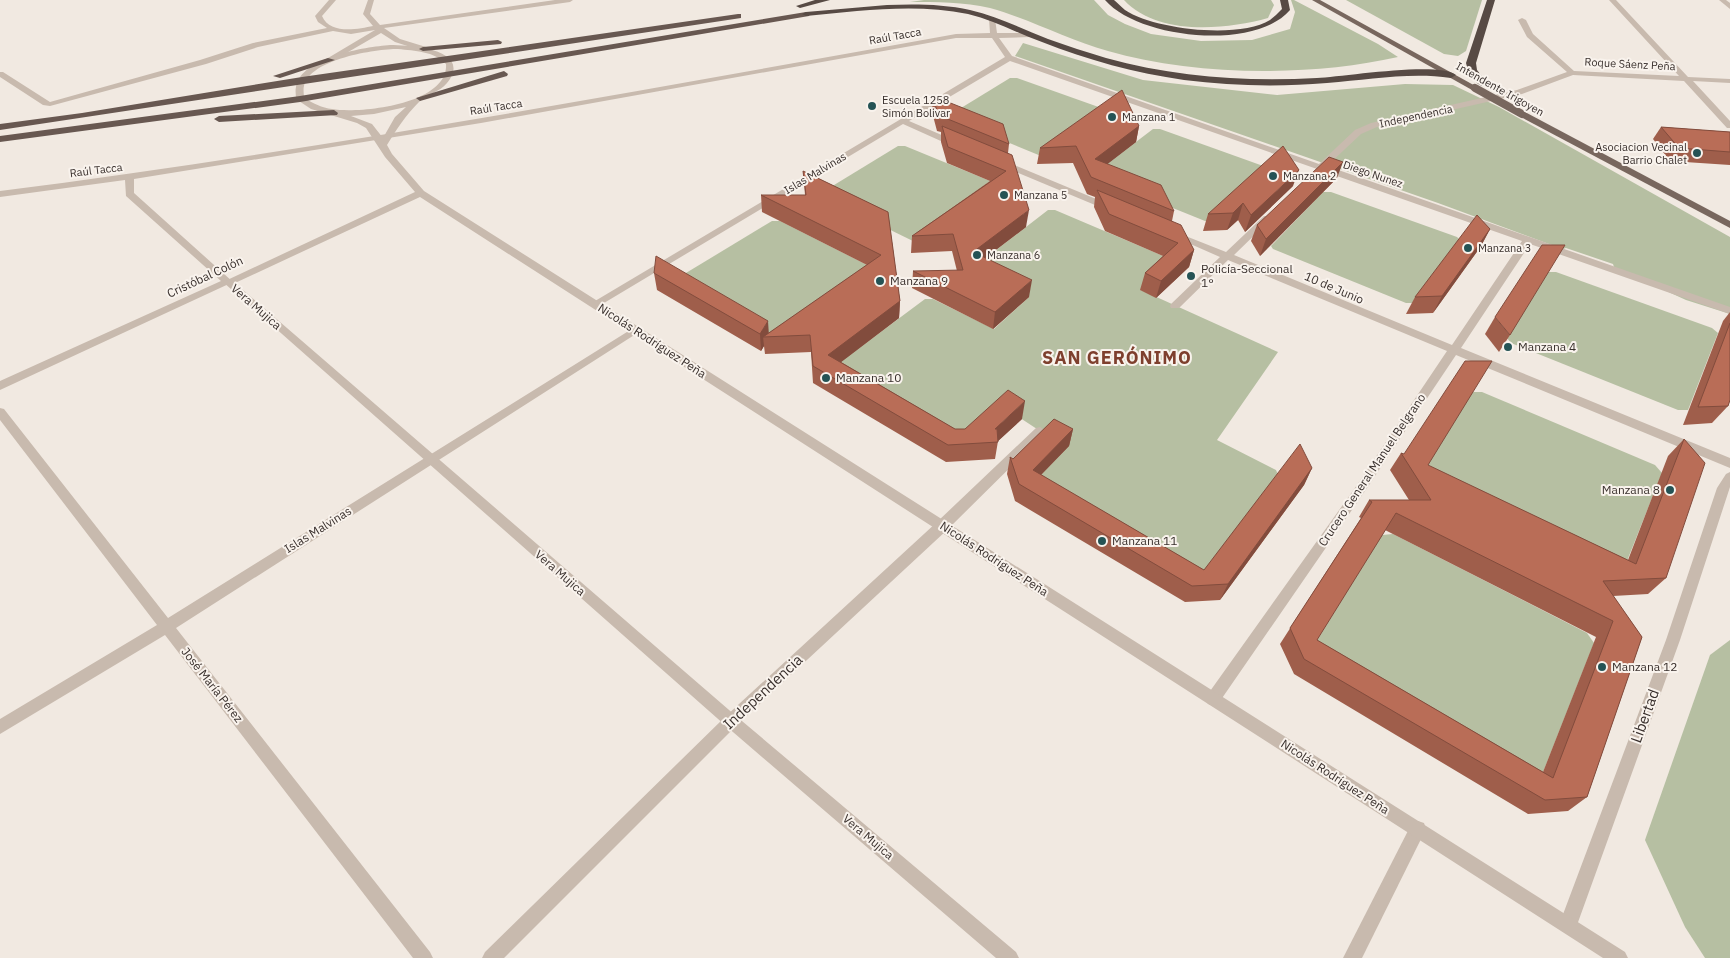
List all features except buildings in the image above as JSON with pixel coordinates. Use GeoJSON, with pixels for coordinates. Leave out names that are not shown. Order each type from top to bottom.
{"type":"FeatureCollection","features":[{"type":"Feature","properties":{"kind":"highway"},"geometry":{"type":"LineString","coordinates":[[0,139],[129,123],[449,76],[894,0]]}},
{"type":"Feature","properties":{"kind":"highway"},"geometry":{"type":"LineString","coordinates":[[1109,0],[1120,11],[1149,24],[1184,30],[1224,33],[1262,26],[1279,19],[1286,10],[1284,0]]}},
{"type":"Feature","properties":{"kind":"highway"},"geometry":{"type":"LineString","coordinates":[[1481,86],[1472,70],[1471,63],[1492,0]]}},
{"type":"Feature","properties":{"kind":"highway"},"geometry":{"type":"LineString","coordinates":[[780,9],[829,1]]}},
{"type":"Feature","properties":{"kind":"highway"},"geometry":{"type":"LineString","coordinates":[[806,14],[865,9],[934,8],[963,11],[1109,62],[1155,73],[1206,80],[1305,82],[1410,71],[1451,75]]}},
{"type":"Feature","properties":{"kind":"highway"},"geometry":{"type":"LineString","coordinates":[[0,127],[302,80],[751,14]]}},
{"type":"Feature","properties":{"kind":"highway"},"geometry":{"type":"LineString","coordinates":[[423,49],[616,34]]}},
{"type":"Feature","properties":{"kind":"highway"},"geometry":{"type":"LineString","coordinates":[[420,98],[594,50]]}},
{"type":"Feature","properties":{"kind":"highway"},"geometry":{"type":"LineString","coordinates":[[137,107],[253,82],[331,60]]}},
{"type":"Feature","properties":{"kind":"highway"},"geometry":{"type":"LineString","coordinates":[[129,123],[334,113]]}},
{"type":"Feature","properties":{"kind":"main road","name":"Intendente Irigoyen"},"geometry":{"type":"LineString","coordinates":[[1315,0],[1451,75],[1481,86],[1522,114],[1676,195]]}},
{"type":"Feature","properties":{"kind":"main road","name":"Intendente Irigoyen"},"geometry":{"type":"LineString","coordinates":[[1332,0],[1481,86],[1532,111],[1730,225]]}},
{"type":"Feature","properties":{"kind":"street"},"geometry":{"type":"LineString","coordinates":[[333,0],[318,16],[320,21],[333,29]]}},
{"type":"Feature","properties":{"kind":"street"},"geometry":{"type":"LineString","coordinates":[[334,113],[378,111],[420,98],[434,91],[449,76],[450,66],[445,59],[436,53],[391,39],[378,29],[366,14],[371,0]]}},
{"type":"Feature","properties":{"kind":"street"},"geometry":{"type":"LineString","coordinates":[[0,74],[50,104],[204,62],[256,45],[333,29],[351,32],[378,29],[543,2],[570,0]]}},
{"type":"Feature","properties":{"kind":"street"},"geometry":{"type":"LineString","coordinates":[[1612,0],[1730,126]]}},
{"type":"Feature","properties":{"kind":"street"},"geometry":{"type":"LineString","coordinates":[[1722,0],[1730,7]]}},
{"type":"Feature","properties":{"kind":"street"},"geometry":{"type":"LineString","coordinates":[[992,20],[994,35],[1009,58]]}},
{"type":"Feature","properties":{"kind":"street","name":"Roque Sáenz Peña"},"geometry":{"type":"LineString","coordinates":[[1522,20],[1530,35],[1572,73],[1730,81]]}},
{"type":"Feature","properties":{"kind":"street"},"geometry":{"type":"LineString","coordinates":[[300,99],[298,87],[302,80],[316,68],[378,29]]}},
{"type":"Feature","properties":{"kind":"street","name":"Raúl Tacca"},"geometry":{"type":"LineString","coordinates":[[390,135],[542,111],[956,36],[1030,35]]}},
{"type":"Feature","properties":{"kind":"street"},"geometry":{"type":"LineString","coordinates":[[331,60],[378,48],[402,47],[423,49]]}},
{"type":"Feature","properties":{"kind":"street","name":"Islas Malvinas"},"geometry":{"type":"LineString","coordinates":[[595,304],[1009,58]]}},
{"type":"Feature","properties":{"kind":"street","name":"Diego Nunez"},"geometry":{"type":"LineString","coordinates":[[1009,58],[1317,171],[1528,240],[1730,311]]}},
{"type":"Feature","properties":{"kind":"street","name":"Independencia"},"geometry":{"type":"LineString","coordinates":[[1317,171],[1358,132],[1374,125],[1519,92],[1572,73]]}},
{"type":"Feature","properties":{"kind":"street"},"geometry":{"type":"LineString","coordinates":[[381,141],[390,135],[398,119],[420,98]]}},
{"type":"Feature","properties":{"kind":"street","name":"Nicolás Rodríguez Peña"},"geometry":{"type":"LineString","coordinates":[[300,99],[313,108],[360,121],[369,126],[381,141],[388,155],[421,194],[1619,958]]}},
{"type":"Feature","properties":{"kind":"street"},"geometry":{"type":"LineString","coordinates":[[902,122],[964,147]]}},
{"type":"Feature","properties":{"kind":"street","name":"Raúl Tacca"},"geometry":{"type":"LineString","coordinates":[[0,194],[381,141]]}},
{"type":"Feature","properties":{"kind":"street"},"geometry":{"type":"LineString","coordinates":[[990,158],[1117,211]]}},
{"type":"Feature","properties":{"kind":"street","name":"Vera Mujica"},"geometry":{"type":"LineString","coordinates":[[130,177],[129,194],[228,282],[429,460],[731,721],[1010,958]]}},
{"type":"Feature","properties":{"kind":"street","name":"Cristóbal Colón"},"geometry":{"type":"LineString","coordinates":[[0,386],[421,194]]}},
{"type":"Feature","properties":{"kind":"street"},"geometry":{"type":"LineString","coordinates":[[1175,306],[1277,208]]}},
{"type":"Feature","properties":{"kind":"street","name":"10 de Junio"},"geometry":{"type":"LineString","coordinates":[[1163,230],[1452,351],[1730,463]]}},
{"type":"Feature","properties":{"kind":"street","name":"Crucero General Manuel Belgrano"},"geometry":{"type":"LineString","coordinates":[[1213,699],[1362,488],[1528,240]]}},
{"type":"Feature","properties":{"kind":"street","name":"Islas Malvinas"},"geometry":{"type":"LineString","coordinates":[[0,727],[166,627],[635,330]]}},
{"type":"Feature","properties":{"kind":"street","name":"José María Pérez"},"geometry":{"type":"LineString","coordinates":[[0,412],[424,958]]}},
{"type":"Feature","properties":{"kind":"street","name":"Independencia"},"geometry":{"type":"LineString","coordinates":[[491,958],[731,721],[942,526],[1040,431]]}},
{"type":"Feature","properties":{"kind":"street","name":"Libertad"},"geometry":{"type":"LineString","coordinates":[[1568,925],[1673,640],[1723,488],[1730,478]]}},
{"type":"Feature","properties":{"kind":"street"},"geometry":{"type":"LineString","coordinates":[[1352,958],[1418,829]]}},
{"type":"Feature","properties":{"kind":"green space"},"geometry":{"type":"Polygon","coordinates":[[[924,0],[1094,0],[1108,15],[1151,34],[1201,41],[1252,40],[1290,29],[1295,12],[1291,0],[1294,0],[1378,44],[1398,57],[1364,64],[1290,70],[1252,71],[1177,65],[1108,51],[990,8],[960,3],[910,2],[924,0]]]}},
{"type":"Feature","properties":{"kind":"green space"},"geometry":{"type":"Polygon","coordinates":[[[1124,0],[1271,0],[1274,5],[1268,18],[1232,25],[1192,27],[1154,20],[1138,12],[1124,0]]]}},
{"type":"Feature","properties":{"kind":"green space"},"geometry":{"type":"Polygon","coordinates":[[[1346,0],[1482,0],[1466,51],[1458,56],[1444,54],[1346,0]]]}},
{"type":"Feature","properties":{"kind":"green space"},"geometry":{"type":"Polygon","coordinates":[[[1023,43],[1143,80],[1277,95],[1405,84],[1453,85],[1499,107],[1730,237],[1730,314],[1686,300],[1614,267],[1613,264],[1566,248],[1563,249],[1565,250],[1438,203],[1015,56],[1023,43]]]}},
{"type":"Feature","properties":{"kind":"green space"},"geometry":{"type":"Polygon","coordinates":[[[1010,78],[1017,78],[1107,110],[1041,156],[949,118],[948,116],[1010,78]]]}},
{"type":"Feature","properties":{"kind":"green space"},"geometry":{"type":"Polygon","coordinates":[[[1153,129],[1160,129],[1266,167],[1213,221],[1205,221],[1096,177],[1094,174],[1153,129]]]}},
{"type":"Feature","properties":{"kind":"green space"},"geometry":{"type":"Polygon","coordinates":[[[898,146],[905,146],[1000,185],[917,243],[821,196],[821,193],[898,146]]]}},
{"type":"Feature","properties":{"kind":"green space"},"geometry":{"type":"Polygon","coordinates":[[[1323,192],[1331,192],[1457,237],[1461,241],[1415,303],[1406,303],[1273,249],[1271,246],[1323,192]]]}},
{"type":"Feature","properties":{"kind":"green space"},"geometry":{"type":"Polygon","coordinates":[[[1048,210],[1055,210],[1168,258],[1141,290],[1278,352],[1217,440],[1276,470],[1279,477],[1200,582],[1034,490],[1040,431],[1005,408],[964,446],[831,369],[925,299],[933,299],[994,329],[1029,297],[974,267],[1048,210]]]}},
{"type":"Feature","properties":{"kind":"green space"},"geometry":{"type":"Polygon","coordinates":[[[772,221],[780,221],[877,270],[783,341],[676,279],[772,221]]]}},
{"type":"Feature","properties":{"kind":"green space"},"geometry":{"type":"Polygon","coordinates":[[[1548,272],[1556,272],[1712,328],[1718,333],[1688,410],[1678,410],[1511,343],[1507,338],[1548,272]]]}},
{"type":"Feature","properties":{"kind":"green space"},"geometry":{"type":"Polygon","coordinates":[[[1472,392],[1482,392],[1655,465],[1662,473],[1621,576],[1418,479],[1472,392]]]}},
{"type":"Feature","properties":{"kind":"green space"},"geometry":{"type":"Polygon","coordinates":[[[1393,534],[1587,633],[1594,643],[1538,785],[1310,652],[1382,535],[1393,534]]]}},
{"type":"Feature","properties":{"kind":"green space"},"geometry":{"type":"Polygon","coordinates":[[[1730,640],[1730,958],[1705,958],[1685,927],[1645,840],[1710,655],[1730,640]]]}},
{"type":"Feature","properties":{"kind":"place","name":"Escuela 1258 Simón Bolivar"},"geometry":{"type":"Point","coordinates":[872,106]}},
{"type":"Feature","properties":{"kind":"place","name":"Manzana 1"},"geometry":{"type":"Point","coordinates":[1112,117]}},
{"type":"Feature","properties":{"kind":"place","name":"Asociacion Vecinal Barrio Chalet"},"geometry":{"type":"Point","coordinates":[1697,153]}},
{"type":"Feature","properties":{"kind":"place","name":"Manzana 2"},"geometry":{"type":"Point","coordinates":[1273,176]}},
{"type":"Feature","properties":{"kind":"place","name":"Manzana 5"},"geometry":{"type":"Point","coordinates":[1004,195]}},
{"type":"Feature","properties":{"kind":"place","name":"Manzana 3"},"geometry":{"type":"Point","coordinates":[1468,248]}},
{"type":"Feature","properties":{"kind":"place","name":"Manzana 6"},"geometry":{"type":"Point","coordinates":[977,255]}},
{"type":"Feature","properties":{"kind":"place","name":"Policía-Seccional 1°"},"geometry":{"type":"Point","coordinates":[1191,276]}},
{"type":"Feature","properties":{"kind":"place","name":"Manzana 9"},"geometry":{"type":"Point","coordinates":[880,281]}},
{"type":"Feature","properties":{"kind":"place","name":"Manzana 4"},"geometry":{"type":"Point","coordinates":[1508,347]}},
{"type":"Feature","properties":{"kind":"place","name":"Manzana 10"},"geometry":{"type":"Point","coordinates":[826,378]}},
{"type":"Feature","properties":{"kind":"place","name":"Manzana 8"},"geometry":{"type":"Point","coordinates":[1670,490]}},
{"type":"Feature","properties":{"kind":"place","name":"Manzana 11"},"geometry":{"type":"Point","coordinates":[1102,541]}},
{"type":"Feature","properties":{"kind":"place","name":"Manzana 12"},"geometry":{"type":"Point","coordinates":[1602,667]}},
{"type":"Feature","properties":{"kind":"district","name":"SAN GERÓNIMO"},"geometry":{"type":"Point","coordinates":[1117,358]}}]}
